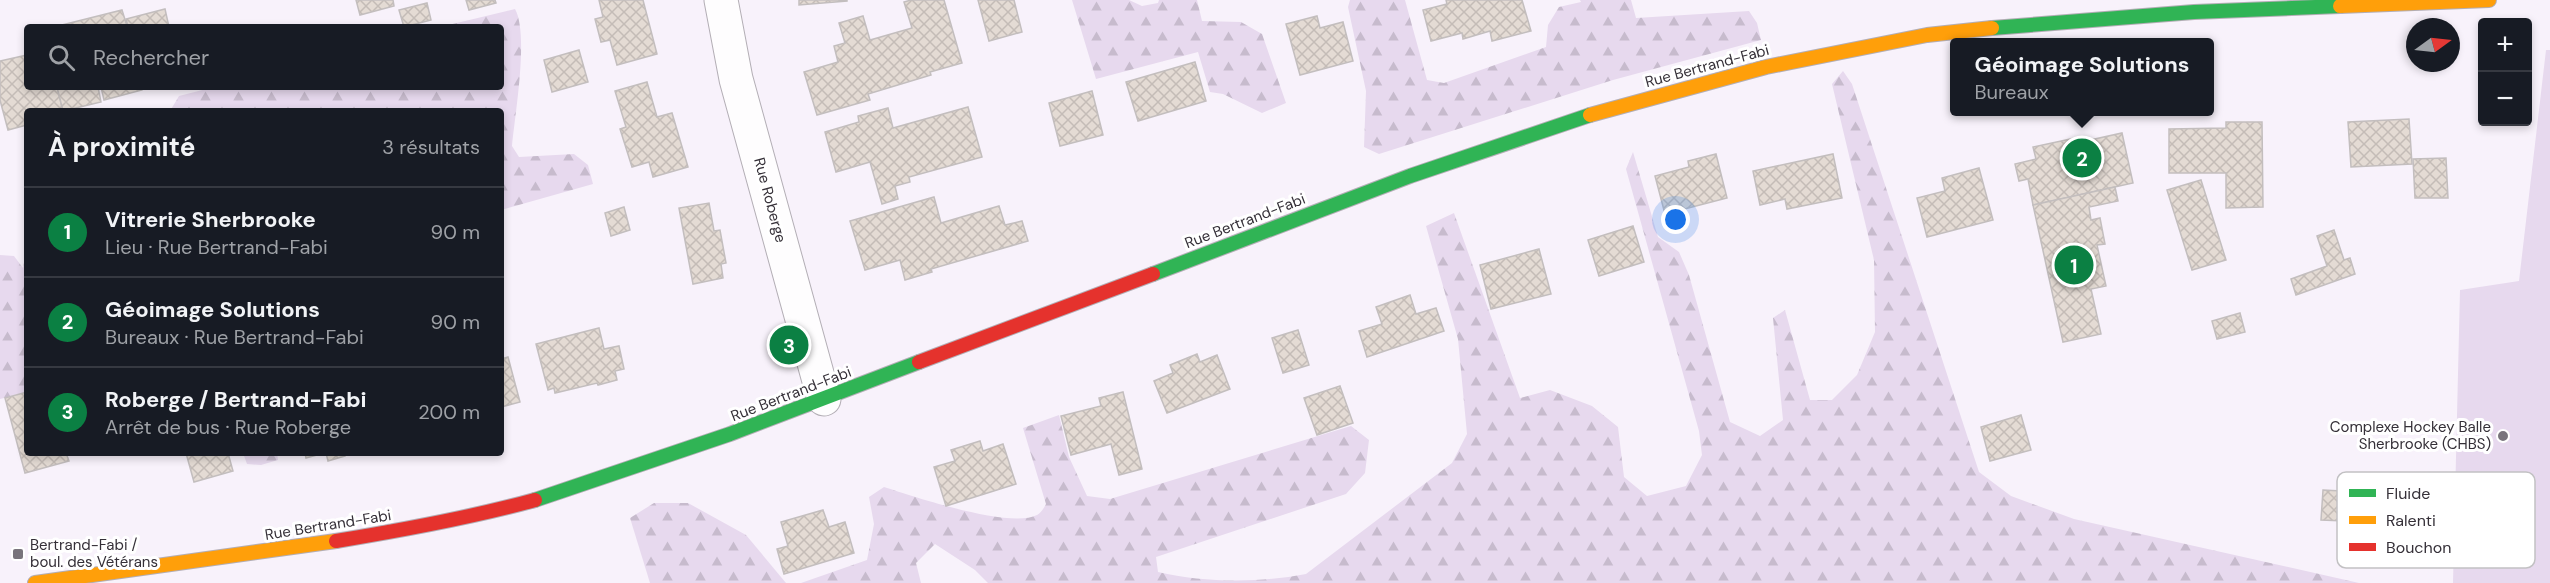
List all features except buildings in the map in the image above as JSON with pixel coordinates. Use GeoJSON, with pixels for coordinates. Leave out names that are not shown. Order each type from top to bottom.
{"type":"FeatureCollection","features":[{"type":"Feature","properties":{"kind":"street","name":"Rue Roberge"},"geometry":{"type":"LineString","coordinates":[[721,0],[736,79],[824,399]]}},
{"type":"Feature","properties":{"kind":"street","name":"Rue Bertrand-Fabi"},"geometry":{"type":"LineString","coordinates":[[35,583],[399,531],[500,510],[575,488],[824,399],[1410,176],[1596,113],[1766,67],[1927,35],[2047,22],[2194,12],[2489,0]]}},
{"type":"Feature","properties":{"kind":"green space"},"geometry":{"type":"Polygon","coordinates":[[[1072,0],[1129,0],[1142,6],[1158,3],[1159,0],[1197,0],[1202,21],[1241,22],[1262,34],[1286,103],[1262,113],[1223,94],[1210,92],[1198,52],[1096,79],[1072,0]]]}},
{"type":"Feature","properties":{"kind":"green space"},"geometry":{"type":"Polygon","coordinates":[[[1350,0],[1405,0],[1427,80],[1444,83],[1546,47],[1548,25],[1559,7],[1581,2],[1580,0],[1631,0],[1636,18],[1749,11],[1757,23],[1761,40],[1613,80],[1379,154],[1364,147],[1366,91],[1348,7],[1350,0]]]}},
{"type":"Feature","properties":{"kind":"green space"},"geometry":{"type":"Polygon","coordinates":[[[515,9],[521,36],[521,55],[512,146],[519,157],[574,154],[588,165],[593,184],[504,209],[504,108],[172,108],[179,96],[202,90],[504,90],[504,24],[452,24],[515,9]]]}},
{"type":"Feature","properties":{"kind":"green space","name":"Complexe Hockey Balle Sherbrooke (CHBS)"},"geometry":{"type":"Polygon","coordinates":[[[2546,50],[2550,50],[2550,583],[2453,583],[2453,568],[2535,568],[2535,472],[2456,472],[2460,290],[2519,281],[2546,50]]]}},
{"type":"Feature","properties":{"kind":"green space"},"geometry":{"type":"Polygon","coordinates":[[[1843,71],[1852,84],[1979,472],[2011,496],[2074,519],[2359,583],[988,583],[975,570],[935,544],[916,563],[921,583],[801,583],[867,560],[874,524],[869,497],[884,487],[985,515],[1024,518],[1037,515],[1046,504],[1023,428],[1059,415],[1069,457],[1087,496],[1110,499],[1351,426],[1369,440],[1365,473],[1346,494],[1156,557],[1158,572],[1176,576],[1213,580],[1251,580],[1306,574],[1452,463],[1467,434],[1458,339],[1426,226],[1454,213],[1520,398],[1550,390],[1592,406],[1618,427],[1624,477],[1647,496],[1686,486],[1702,455],[1699,431],[1626,169],[1633,152],[1658,237],[1679,252],[1689,275],[1730,422],[1760,436],[1783,420],[1773,318],[1785,310],[1810,400],[1832,400],[1857,375],[1875,332],[1874,260],[1832,84],[1843,71]]]}},
{"type":"Feature","properties":{"kind":"green space"},"geometry":{"type":"Polygon","coordinates":[[[0,255],[14,256],[23,268],[24,263],[24,393],[0,399],[0,255]]]}},
{"type":"Feature","properties":{"kind":"green space"},"geometry":{"type":"Polygon","coordinates":[[[244,456],[277,456],[278,460],[261,465],[247,464],[244,456]]]}},
{"type":"Feature","properties":{"kind":"green space"},"geometry":{"type":"Polygon","coordinates":[[[654,503],[688,503],[746,535],[786,583],[650,583],[630,518],[654,503]]]}},
{"type":"Feature","properties":{"kind":"traffic: fast"},"geometry":{"type":"LineString","coordinates":[[1992,28],[2194,12],[2340,6]]}},
{"type":"Feature","properties":{"kind":"traffic: fast"},"geometry":{"type":"LineString","coordinates":[[1153,274],[1410,176],[1590,115]]}},
{"type":"Feature","properties":{"kind":"traffic: fast"},"geometry":{"type":"LineString","coordinates":[[535,500],[730,434],[919,362]]}},
{"type":"Feature","properties":{"kind":"traffic: slow"},"geometry":{"type":"LineString","coordinates":[[2340,6],[2489,0]]}},
{"type":"Feature","properties":{"kind":"traffic: slow"},"geometry":{"type":"LineString","coordinates":[[1590,115],[1766,67],[1927,35],[1992,28]]}},
{"type":"Feature","properties":{"kind":"traffic: slow"},"geometry":{"type":"LineString","coordinates":[[35,583],[336,541]]}},
{"type":"Feature","properties":{"kind":"traffic: jam"},"geometry":{"type":"LineString","coordinates":[[919,362],[1153,274]]}},
{"type":"Feature","properties":{"kind":"traffic: jam"},"geometry":{"type":"LineString","coordinates":[[336,541],[436,523],[535,500]]}},
{"type":"Feature","properties":{"kind":"place","name":"Géoimage Solutions"},"geometry":{"type":"Point","coordinates":[2082,158]}},
{"type":"Feature","properties":{"kind":"place","name":"Vitrerie Sherbrooke"},"geometry":{"type":"Point","coordinates":[2074,265]}},
{"type":"Feature","properties":{"kind":"place","name":"Roberge / Bertrand-Fabi"},"geometry":{"type":"Point","coordinates":[789,345]}},
{"type":"Feature","properties":{"kind":"place","name":"Complexe Hockey Balle Sherbrooke (CHBS)"},"geometry":{"type":"Point","coordinates":[2503,436]}},
{"type":"Feature","properties":{"kind":"place","name":"Bertrand-Fabi / boul. des Vétérans"},"geometry":{"type":"Point","coordinates":[18,554]}}]}
